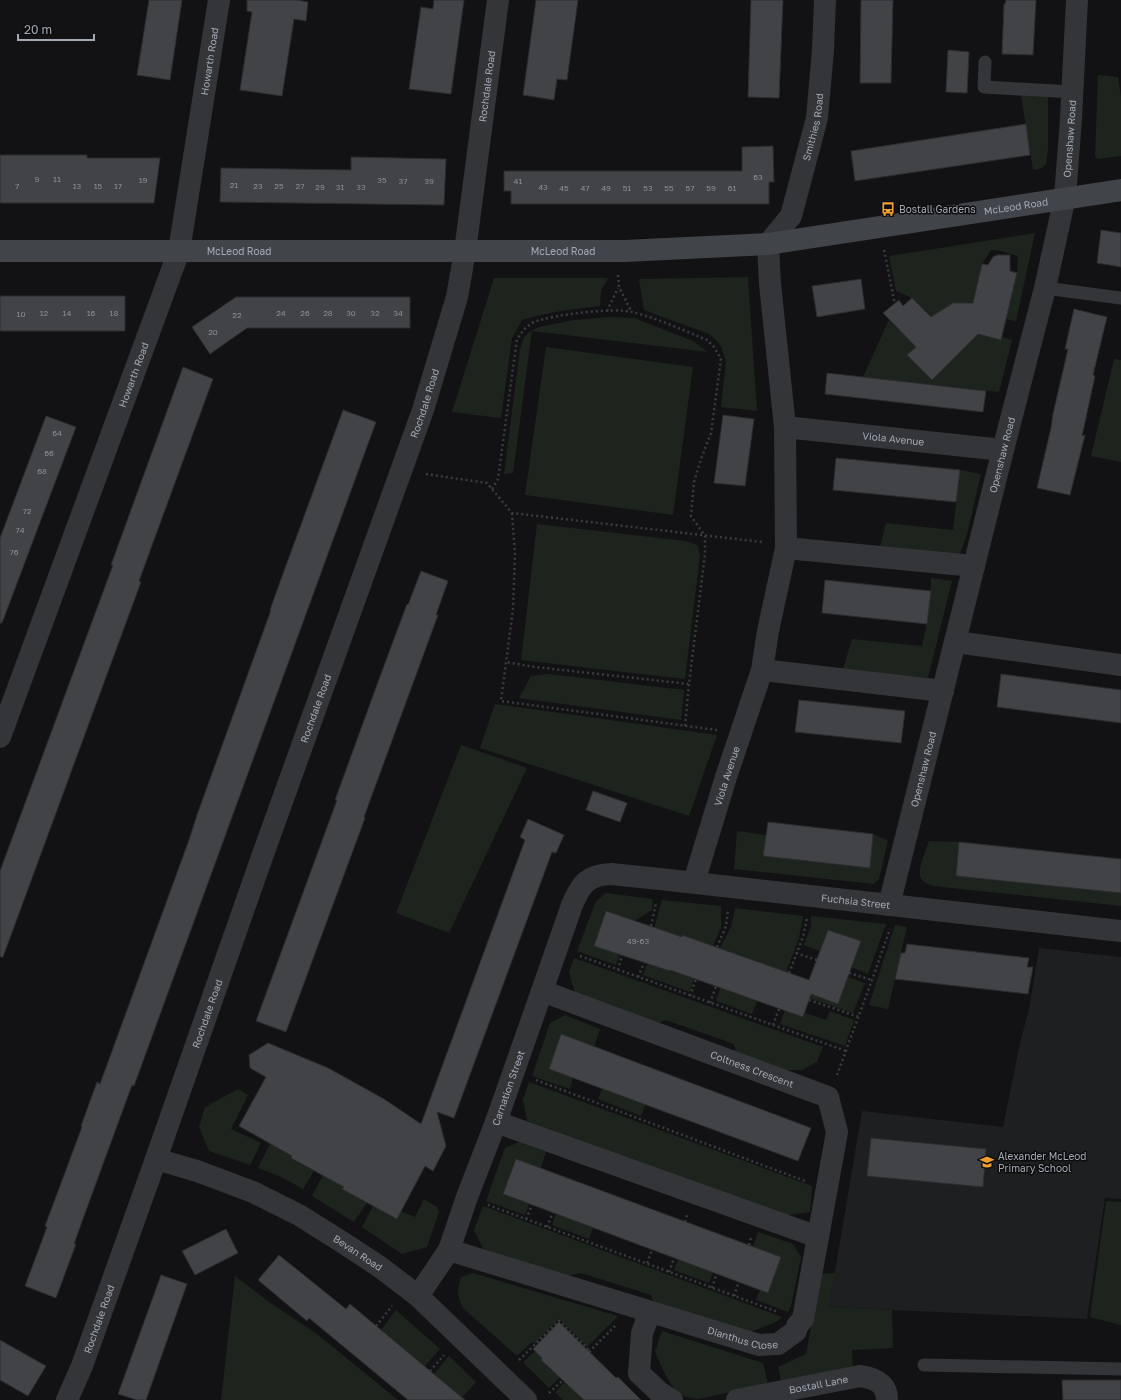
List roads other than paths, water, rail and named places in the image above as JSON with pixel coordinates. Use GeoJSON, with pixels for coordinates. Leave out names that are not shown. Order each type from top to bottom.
{"type":"FeatureCollection","features":[{"type":"Feature","properties":{"kind":"main road","name":"McLeod Road"},"geometry":{"type":"LineString","coordinates":[[0,251],[625,251],[768,244],[1065,197],[1121,190]]}},
{"type":"Feature","properties":{"kind":"street","name":"Howarth Road"},"geometry":{"type":"LineString","coordinates":[[0,737],[179,251],[218,0]]}},
{"type":"Feature","properties":{"kind":"street","name":"Rochdale Road"},"geometry":{"type":"LineString","coordinates":[[67,1400],[82,1366],[262,857],[423,410],[457,297],[465,250],[498,0]]}},
{"type":"Feature","properties":{"kind":"street","name":"Smithies Road"},"geometry":{"type":"LineString","coordinates":[[768,244],[791,216],[817,118],[823,50],[825,0]]}},
{"type":"Feature","properties":{"kind":"street","name":"Openshaw Road"},"geometry":{"type":"LineString","coordinates":[[893,906],[943,691],[1045,288],[1065,197],[1073,92],[1077,0]]}},
{"type":"Feature","properties":{"kind":"street","name":"Viola Avenue"},"geometry":{"type":"LineString","coordinates":[[694,882],[726,777],[762,670],[768,631],[786,548],[785,427],[770,284],[768,244]]}},
{"type":"Feature","properties":{"kind":"street","name":"Viola Avenue"},"geometry":{"type":"LineString","coordinates":[[785,427],[1003,450]]}},
{"type":"Feature","properties":{"kind":"street"},"geometry":{"type":"LineString","coordinates":[[786,548],[974,566]]}},
{"type":"Feature","properties":{"kind":"street"},"geometry":{"type":"LineString","coordinates":[[956,642],[1121,665]]}},
{"type":"Feature","properties":{"kind":"street"},"geometry":{"type":"LineString","coordinates":[[762,670],[943,691]]}},
{"type":"Feature","properties":{"kind":"street","name":"Fuchsia Street"},"geometry":{"type":"LineString","coordinates":[[591,878],[604,874],[611,874],[694,882],[1121,931]]}},
{"type":"Feature","properties":{"kind":"street","name":"Carnation Street"},"geometry":{"type":"LineString","coordinates":[[418,1296],[449,1250],[578,891],[584,883],[591,878]]}},
{"type":"Feature","properties":{"kind":"street","name":"Coltness Crescent"},"geometry":{"type":"LineString","coordinates":[[542,991],[828,1097],[837,1132],[818,1237]]}},
{"type":"Feature","properties":{"kind":"street"},"geometry":{"type":"LineString","coordinates":[[496,1122],[818,1237]]}},
{"type":"Feature","properties":{"kind":"street","name":"Bevan Road"},"geometry":{"type":"LineString","coordinates":[[156,1160],[197,1171],[247,1190],[299,1215],[370,1260],[418,1296],[526,1400]]}},
{"type":"Feature","properties":{"kind":"street","name":"Dianthus Close"},"geometry":{"type":"LineString","coordinates":[[449,1250],[759,1345],[778,1344],[796,1330],[797,1326],[803,1319],[818,1237]]}},
{"type":"Feature","properties":{"kind":"street"},"geometry":{"type":"LineString","coordinates":[[642,1310],[639,1373],[659,1392],[672,1400]]}},
{"type":"Feature","properties":{"kind":"street","name":"Bostall Lane"},"geometry":{"type":"LineString","coordinates":[[737,1400],[860,1376],[868,1377],[882,1385],[887,1392],[887,1400]]}},
{"type":"Feature","properties":{"kind":"lane"},"geometry":{"type":"LineString","coordinates":[[985,62],[984,87],[1073,92]]}},
{"type":"Feature","properties":{"kind":"lane"},"geometry":{"type":"LineString","coordinates":[[1045,288],[1121,298]]}},
{"type":"Feature","properties":{"kind":"lane"},"geometry":{"type":"LineString","coordinates":[[924,1365],[1121,1369]]}},
{"type":"Feature","properties":{"kind":"place","name":"Bostall Gardens"},"geometry":{"type":"Point","coordinates":[888,209]}},
{"type":"Feature","properties":{"kind":"place","name":"Alexander McLeod Primary School"},"geometry":{"type":"Point","coordinates":[987,1162]}}]}
